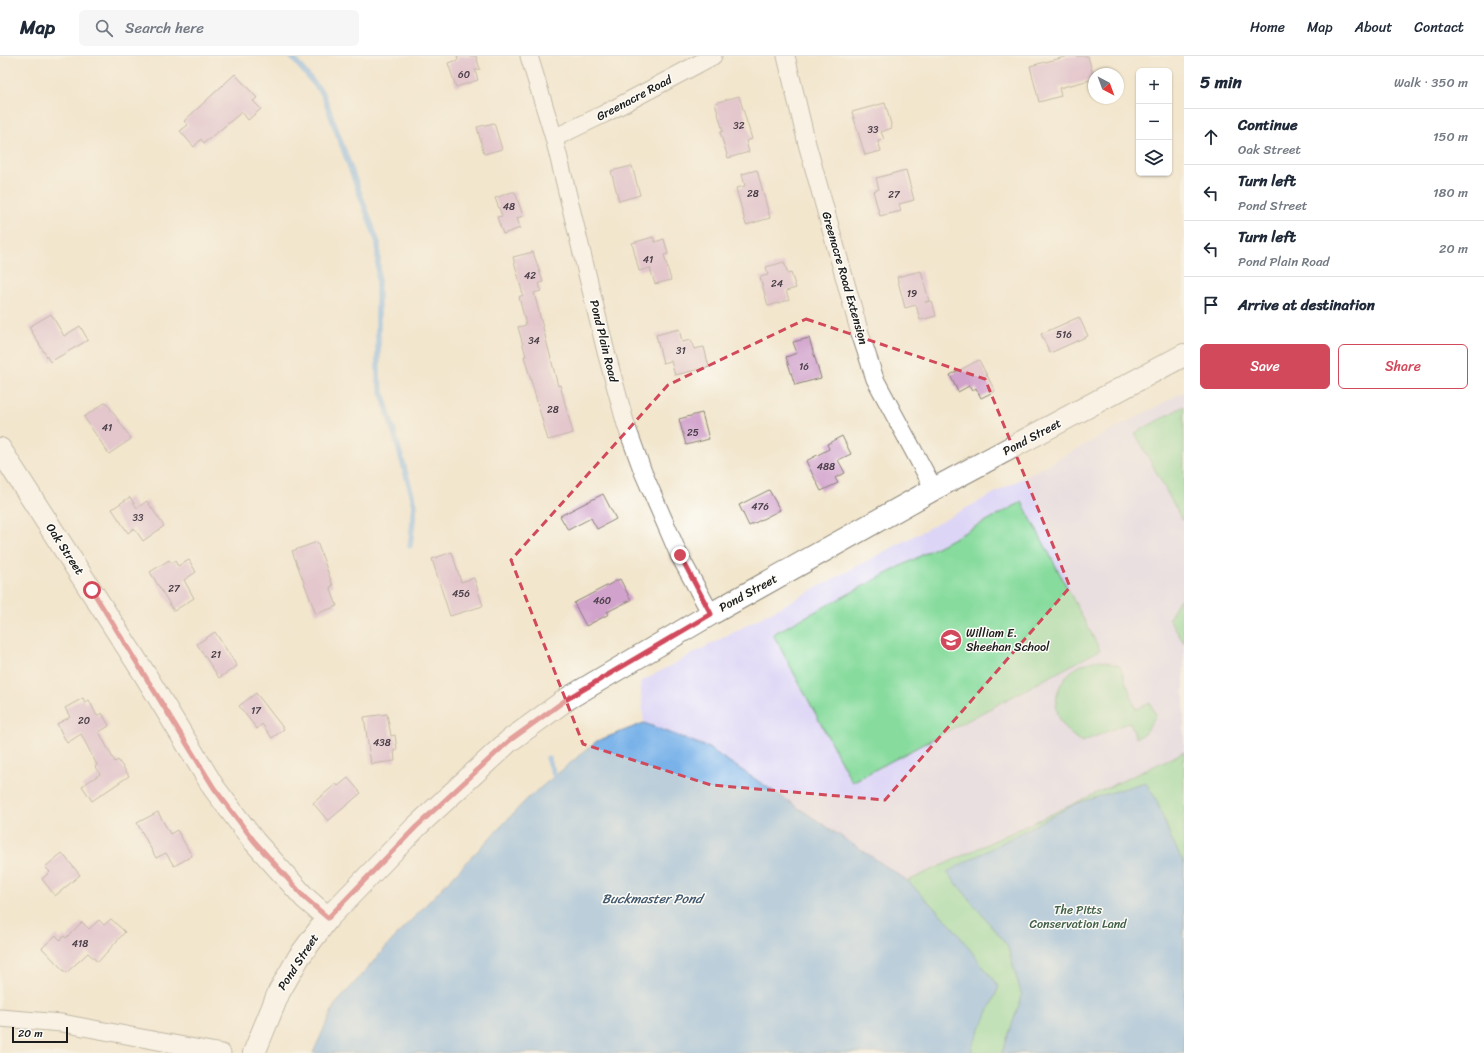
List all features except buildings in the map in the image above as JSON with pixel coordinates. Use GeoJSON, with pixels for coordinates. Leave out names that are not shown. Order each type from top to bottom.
{"type":"FeatureCollection","features":[{"type":"Feature","properties":{"kind":"street","name":"Pond Plain Road"},"geometry":{"type":"LineString","coordinates":[[529,56],[554,138],[606,352],[626,425],[643,472],[673,541],[711,614]]}},
{"type":"Feature","properties":{"kind":"street","name":"Greenacre Road"},"geometry":{"type":"LineString","coordinates":[[554,138],[604,114],[713,56]]}},
{"type":"Feature","properties":{"kind":"street","name":"Greenacre Road Extension"},"geometry":{"type":"LineString","coordinates":[[786,56],[807,144],[857,322],[876,379],[934,490]]}},
{"type":"Feature","properties":{"kind":"street","name":"Pond Street"},"geometry":{"type":"LineString","coordinates":[[254,1053],[279,992],[299,957],[328,918],[416,827],[509,741],[567,699],[711,614],[934,490],[1184,355]]}},
{"type":"Feature","properties":{"kind":"street","name":"Oak Street"},"geometry":{"type":"LineString","coordinates":[[0,449],[132,654],[214,788],[254,841],[305,898],[328,918]]}},
{"type":"Feature","properties":{"kind":"street"},"geometry":{"type":"LineString","coordinates":[[0,1018],[62,1023],[222,1053]]}},
{"type":"Feature","properties":{"kind":"highlighted area"},"geometry":{"type":"Polygon","coordinates":[[[806,319],[985,379],[1070,587],[885,800],[711,785],[583,744],[511,560],[668,385],[806,319]]]}},
{"type":"Feature","properties":{"kind":"shaded area","name":"William E. Sheehan School"},"geometry":{"type":"Polygon","coordinates":[[[1184,392],[1184,752],[908,881],[707,747],[644,723],[640,682],[1184,392]]]}},
{"type":"Feature","properties":{"kind":"green space"},"geometry":{"type":"Polygon","coordinates":[[[1184,406],[1184,519],[1182,520],[1135,433],[1184,406]]]}},
{"type":"Feature","properties":{"kind":"green space"},"geometry":{"type":"Polygon","coordinates":[[[1022,502],[1100,650],[852,782],[773,634],[1022,502]]]}},
{"type":"Feature","properties":{"kind":"green space"},"geometry":{"type":"Polygon","coordinates":[[[1184,596],[1184,643],[1169,619],[1178,601],[1184,596]]]}},
{"type":"Feature","properties":{"kind":"green space"},"geometry":{"type":"Polygon","coordinates":[[[1101,660],[1120,666],[1136,709],[1150,703],[1156,715],[1145,734],[1136,738],[1130,722],[1082,742],[1069,732],[1060,720],[1056,707],[1057,694],[1063,681],[1072,671],[1085,664],[1101,660]]]}},
{"type":"Feature","properties":{"kind":"green space","name":"The Pitts Conservation Land"},"geometry":{"type":"Polygon","coordinates":[[[1184,752],[1184,1053],[971,1053],[972,1047],[952,926],[908,881],[1184,752]]]}},
{"type":"Feature","properties":{"kind":"water","name":"Buckmaster Pond"},"geometry":{"type":"Polygon","coordinates":[[[644,723],[707,747],[908,881],[952,926],[999,987],[972,1047],[971,1053],[313,1053],[334,1006],[396,936],[528,798],[597,741],[644,723]]]}},
{"type":"Feature","properties":{"kind":"water","name":"The Pitts Conservation Land"},"geometry":{"type":"Polygon","coordinates":[[[1145,782],[1156,799],[1171,838],[1184,864],[1184,1053],[1002,1053],[1022,996],[1007,945],[947,872],[1075,804],[1145,782]]]}},
{"type":"Feature","properties":{"kind":"waterway"},"geometry":{"type":"LineString","coordinates":[[291,56],[323,94],[378,243],[378,378],[415,505],[410,546]]}},
{"type":"Feature","properties":{"kind":"waterway"},"geometry":{"type":"LineString","coordinates":[[548,758],[557,782]]}},
{"type":"Feature","properties":{"kind":"place","name":"William E. Sheehan School"},"geometry":{"type":"Point","coordinates":[951,640]}},
{"type":"Feature","properties":{"kind":"route"},"geometry":{"type":"LineString","coordinates":[[92,590],[214,788],[254,841],[305,898],[328,918],[416,827],[509,741],[567,699],[711,614],[680,555]]}}]}
